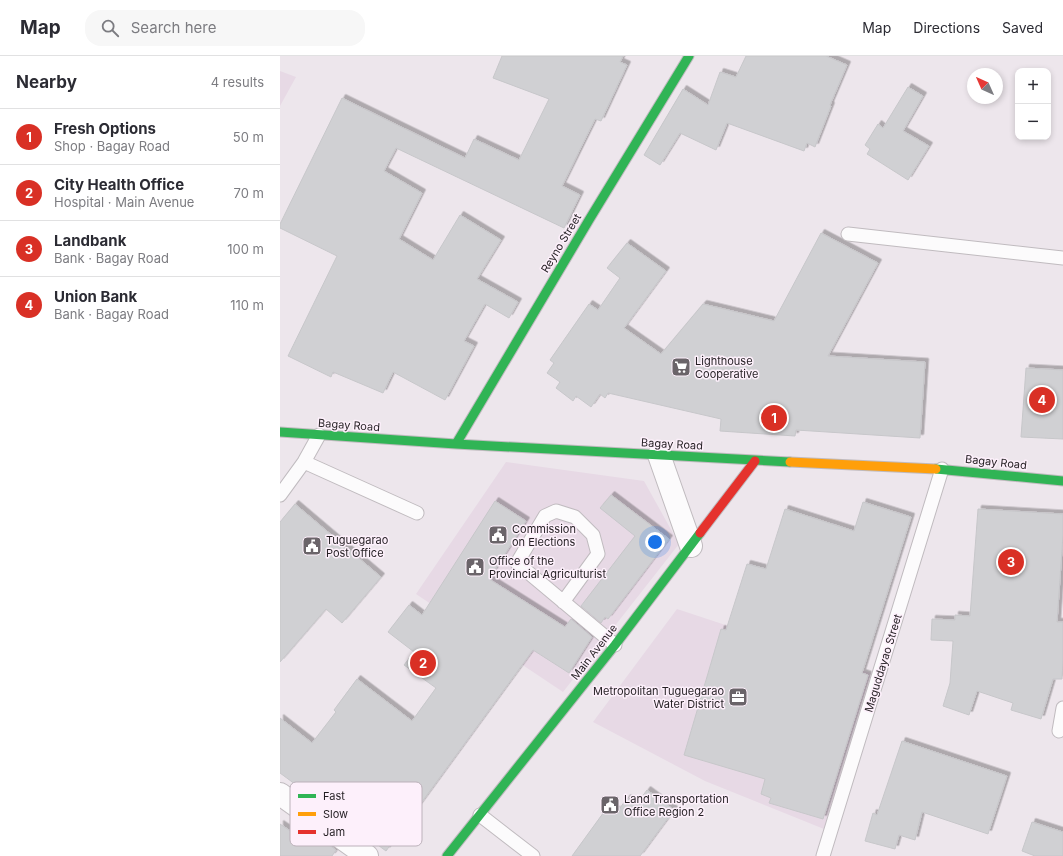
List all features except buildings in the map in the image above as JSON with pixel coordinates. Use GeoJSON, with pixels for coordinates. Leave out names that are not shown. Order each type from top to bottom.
{"type":"FeatureCollection","features":[{"type":"Feature","properties":{"kind":"street","name":"Reyno Street"},"geometry":{"type":"LineString","coordinates":[[456,444],[584,226],[689,56]]}},
{"type":"Feature","properties":{"kind":"street","name":"Bagay Road"},"geometry":{"type":"LineString","coordinates":[[280,432],[456,444],[755,461],[942,469],[1063,481]]}},
{"type":"Feature","properties":{"kind":"street"},"geometry":{"type":"LineString","coordinates":[[658,455],[691,546]]}},
{"type":"Feature","properties":{"kind":"street","name":"Main Avenue"},"geometry":{"type":"LineString","coordinates":[[447,856],[615,645],[755,461]]}},
{"type":"Feature","properties":{"kind":"street"},"geometry":{"type":"LineString","coordinates":[[280,794],[290,801]]}},
{"type":"Feature","properties":{"kind":"street"},"geometry":{"type":"LineString","coordinates":[[352,846],[366,856]]}},
{"type":"Feature","properties":{"kind":"lane"},"geometry":{"type":"LineString","coordinates":[[848,234],[1063,258]]}},
{"type":"Feature","properties":{"kind":"lane"},"geometry":{"type":"LineString","coordinates":[[280,495],[304,462],[319,435]]}},
{"type":"Feature","properties":{"kind":"lane"},"geometry":{"type":"LineString","coordinates":[[304,462],[417,514]]}},
{"type":"Feature","properties":{"kind":"lane","name":"Maguddayao Street"},"geometry":{"type":"LineString","coordinates":[[823,856],[942,469]]}},
{"type":"Feature","properties":{"kind":"lane"},"geometry":{"type":"LineString","coordinates":[[564,602],[598,554],[593,535],[575,517],[556,511],[545,516],[517,563],[615,645]]}},
{"type":"Feature","properties":{"kind":"lane"},"geometry":{"type":"LineString","coordinates":[[1059,731],[1063,708]]}},
{"type":"Feature","properties":{"kind":"lane"},"geometry":{"type":"LineString","coordinates":[[480,815],[533,856]]}},
{"type":"Feature","properties":{"kind":"shaded area"},"geometry":{"type":"Polygon","coordinates":[[[280,71],[296,77],[280,106],[280,71]]]}},
{"type":"Feature","properties":{"kind":"shaded area"},"geometry":{"type":"Polygon","coordinates":[[[506,462],[644,481],[679,544],[563,692],[416,594],[506,462]]]}},
{"type":"Feature","properties":{"kind":"shaded area","name":"Metropolitan Tuguegarao Water District"},"geometry":{"type":"Polygon","coordinates":[[[677,609],[871,673],[824,829],[705,781],[593,722],[677,609]]]}},
{"type":"Feature","properties":{"kind":"traffic: fast"},"geometry":{"type":"LineString","coordinates":[[456,444],[589,220],[689,56]]}},
{"type":"Feature","properties":{"kind":"traffic: fast"},"geometry":{"type":"LineString","coordinates":[[280,432],[456,444],[790,462]]}},
{"type":"Feature","properties":{"kind":"traffic: fast"},"geometry":{"type":"LineString","coordinates":[[936,469],[1063,481]]}},
{"type":"Feature","properties":{"kind":"traffic: fast"},"geometry":{"type":"LineString","coordinates":[[447,856],[615,645],[700,533]]}},
{"type":"Feature","properties":{"kind":"traffic: slow"},"geometry":{"type":"LineString","coordinates":[[790,462],[936,469]]}},
{"type":"Feature","properties":{"kind":"traffic: jam"},"geometry":{"type":"LineString","coordinates":[[700,533],[755,461]]}},
{"type":"Feature","properties":{"kind":"place","name":"Lighthouse Cooperative"},"geometry":{"type":"Point","coordinates":[681,367]}},
{"type":"Feature","properties":{"kind":"place","name":"Union Bank"},"geometry":{"type":"Point","coordinates":[1042,400]}},
{"type":"Feature","properties":{"kind":"place","name":"Fresh Options"},"geometry":{"type":"Point","coordinates":[774,418]}},
{"type":"Feature","properties":{"kind":"place","name":"Commission on Elections"},"geometry":{"type":"Point","coordinates":[498,535]}},
{"type":"Feature","properties":{"kind":"place","name":"Tuguegarao Post Office"},"geometry":{"type":"Point","coordinates":[312,546]}},
{"type":"Feature","properties":{"kind":"place","name":"Landbank"},"geometry":{"type":"Point","coordinates":[1011,562]}},
{"type":"Feature","properties":{"kind":"place","name":"Office of the Provincial Agriculturist"},"geometry":{"type":"Point","coordinates":[475,567]}},
{"type":"Feature","properties":{"kind":"place","name":"City Health Office"},"geometry":{"type":"Point","coordinates":[423,663]}},
{"type":"Feature","properties":{"kind":"place","name":"Metropolitan Tuguegarao Water District"},"geometry":{"type":"Point","coordinates":[738,697]}},
{"type":"Feature","properties":{"kind":"place","name":"Land Transportation Office Region 2"},"geometry":{"type":"Point","coordinates":[610,805]}}]}
